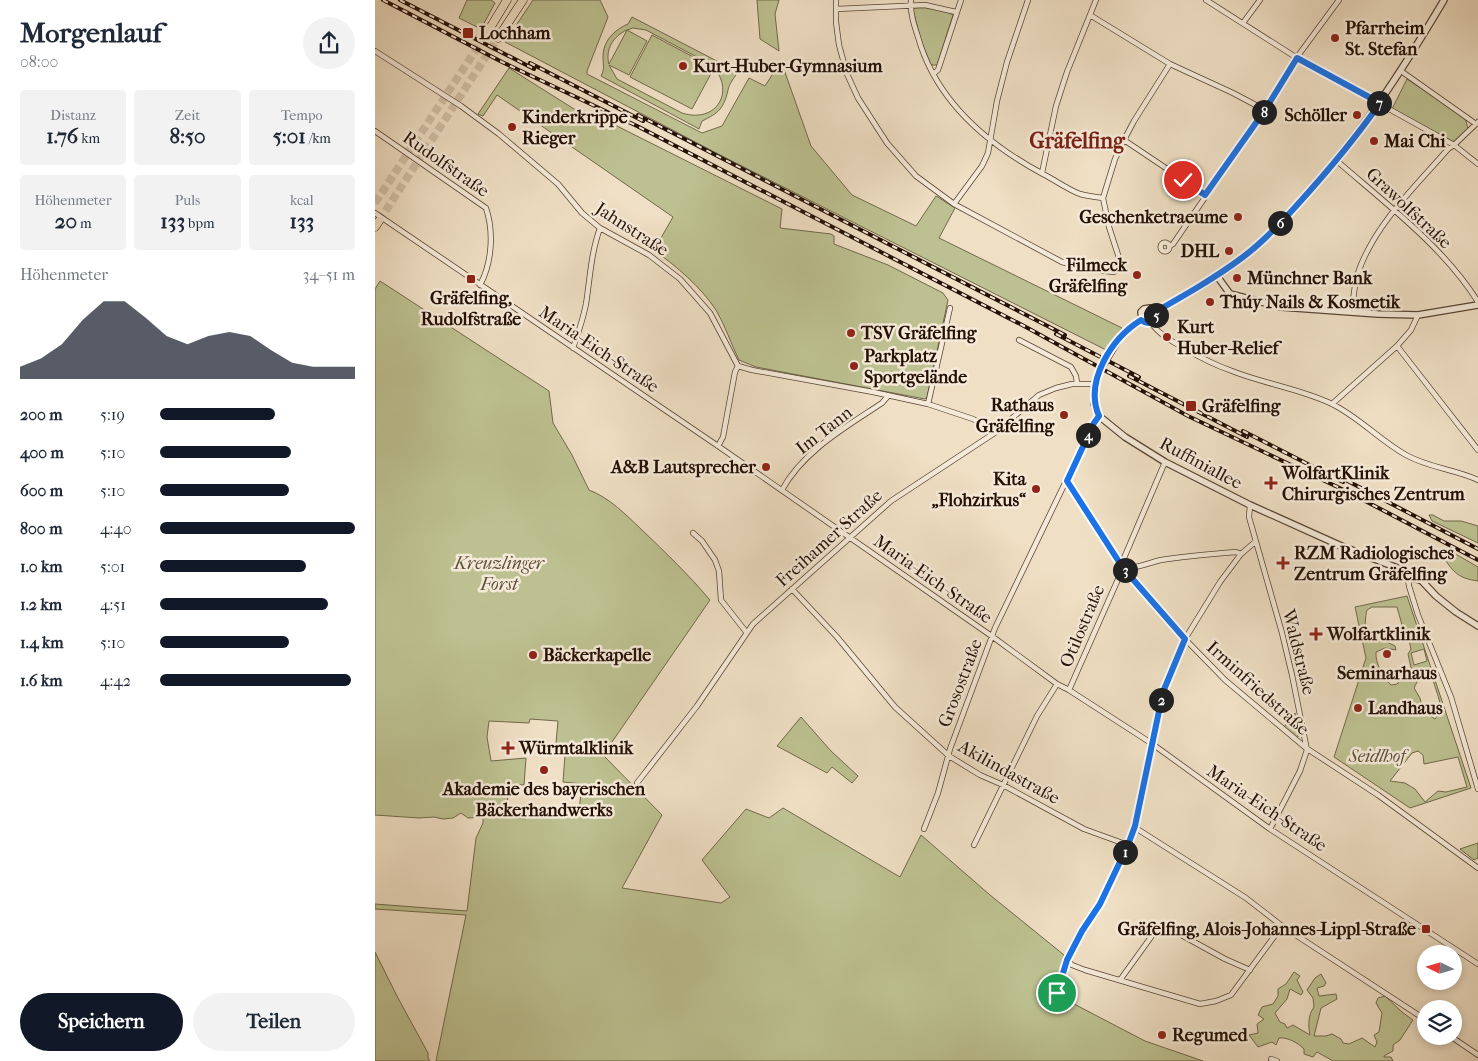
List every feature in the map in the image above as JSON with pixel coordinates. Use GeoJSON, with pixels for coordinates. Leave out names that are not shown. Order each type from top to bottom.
{"type":"FeatureCollection","features":[{"type":"Feature","properties":{"kind":"highway"},"geometry":{"type":"LineString","coordinates":[[487,33],[507,0]]}},
{"type":"Feature","properties":{"kind":"highway"},"geometry":{"type":"LineString","coordinates":[[498,38],[523,0]]}},
{"type":"Feature","properties":{"kind":"street"},"geometry":{"type":"LineString","coordinates":[[836,0],[839,45],[847,74],[858,98],[896,154],[916,176],[954,204],[1062,262],[1084,268],[1114,272],[1119,269],[1121,259],[1109,227],[1103,198],[1115,159],[1134,120],[1171,64]]}},
{"type":"Feature","properties":{"kind":"street"},"geometry":{"type":"LineString","coordinates":[[911,0],[920,46],[947,98],[966,120],[1017,161],[1080,194],[1103,198]]}},
{"type":"Feature","properties":{"kind":"street"},"geometry":{"type":"LineString","coordinates":[[933,74],[938,70],[961,0]]}},
{"type":"Feature","properties":{"kind":"street"},"geometry":{"type":"LineString","coordinates":[[954,204],[982,166],[988,153],[997,101],[1007,62],[1028,0]]}},
{"type":"Feature","properties":{"kind":"street"},"geometry":{"type":"LineString","coordinates":[[1042,174],[1056,106],[1096,0]]}},
{"type":"Feature","properties":{"kind":"street"},"geometry":{"type":"LineString","coordinates":[[1206,0],[1297,58],[1454,146],[1478,164]]}},
{"type":"Feature","properties":{"kind":"street"},"geometry":{"type":"LineString","coordinates":[[1243,23],[1260,0]]}},
{"type":"Feature","properties":{"kind":"street"},"geometry":{"type":"LineString","coordinates":[[1169,246],[1173,244],[1265,110],[1297,58],[1339,0]]}},
{"type":"Feature","properties":{"kind":"street"},"geometry":{"type":"LineString","coordinates":[[1155,312],[1217,276],[1244,256],[1292,210],[1337,161],[1380,103],[1444,0]]}},
{"type":"Feature","properties":{"kind":"street"},"geometry":{"type":"LineString","coordinates":[[836,9],[925,5],[957,12]]}},
{"type":"Feature","properties":{"kind":"street"},"geometry":{"type":"LineString","coordinates":[[1089,15],[1171,64],[1265,110]]}},
{"type":"Feature","properties":{"kind":"street","name":"Jahnstraße"},"geometry":{"type":"LineString","coordinates":[[375,51],[461,106],[499,134],[558,184],[582,213],[599,228],[649,255],[680,279],[709,313],[738,366]]}},
{"type":"Feature","properties":{"kind":"street"},"geometry":{"type":"LineString","coordinates":[[1352,312],[1359,272],[1365,255],[1375,238],[1395,211],[1448,149],[1454,146],[1477,123],[1401,71]]}},
{"type":"Feature","properties":{"kind":"street","name":"Rudolfstraße"},"geometry":{"type":"LineString","coordinates":[[375,131],[486,208],[490,219],[490,243],[486,273],[480,285]]}},
{"type":"Feature","properties":{"kind":"street"},"geometry":{"type":"LineString","coordinates":[[1124,140],[1205,195]]}},
{"type":"Feature","properties":{"kind":"street","name":"Grawolfstraße"},"geometry":{"type":"LineString","coordinates":[[1337,161],[1395,211],[1437,251],[1469,287],[1478,304]]}},
{"type":"Feature","properties":{"kind":"street","name":"Maria-Eich-Straße"},"geometry":{"type":"LineString","coordinates":[[375,213],[782,490],[993,636],[1057,684],[1151,743],[1270,829],[1478,964]]}},
{"type":"Feature","properties":{"kind":"street"},"geometry":{"type":"LineString","coordinates":[[573,348],[585,306],[593,246],[599,228]]}},
{"type":"Feature","properties":{"kind":"street"},"geometry":{"type":"LineString","coordinates":[[1217,276],[1230,294],[1281,307],[1418,315],[1478,304]]}},
{"type":"Feature","properties":{"kind":"street"},"geometry":{"type":"LineString","coordinates":[[928,404],[950,308]]}},
{"type":"Feature","properties":{"kind":"street"},"geometry":{"type":"LineString","coordinates":[[1141,320],[1141,312],[1144,308],[1150,308],[1155,312]]}},
{"type":"Feature","properties":{"kind":"street"},"geometry":{"type":"LineString","coordinates":[[1151,323],[1155,319],[1155,312]]}},
{"type":"Feature","properties":{"kind":"street"},"geometry":{"type":"LineString","coordinates":[[1332,404],[1397,346],[1411,330],[1418,315]]}},
{"type":"Feature","properties":{"kind":"street"},"geometry":{"type":"LineString","coordinates":[[1141,320],[1151,323],[1162,336],[1202,359],[1232,372],[1287,387],[1332,404],[1406,455],[1435,467],[1467,474],[1478,480]]}},
{"type":"Feature","properties":{"kind":"street"},"geometry":{"type":"LineString","coordinates":[[1099,416],[1094,404],[1095,384],[1108,355],[1122,334],[1141,320]]}},
{"type":"Feature","properties":{"kind":"street"},"geometry":{"type":"LineString","coordinates":[[1019,340],[1071,367],[1076,376],[1077,383]]}},
{"type":"Feature","properties":{"kind":"street"},"geometry":{"type":"LineString","coordinates":[[1397,346],[1478,450]]}},
{"type":"Feature","properties":{"kind":"street"},"geometry":{"type":"LineString","coordinates":[[718,446],[723,437],[735,372],[738,366],[928,404],[973,419],[996,432]]}},
{"type":"Feature","properties":{"kind":"street","name":"Freihamer Straße"},"geometry":{"type":"LineString","coordinates":[[637,783],[697,706],[753,624],[849,537],[891,501],[996,432],[1039,395],[1062,386],[1077,383],[1095,384]]}},
{"type":"Feature","properties":{"kind":"street","name":"Im Tann"},"geometry":{"type":"LineString","coordinates":[[782,490],[790,475],[813,453],[835,435],[883,403],[888,396]]}},
{"type":"Feature","properties":{"kind":"street","name":"Ruffiniallee"},"geometry":{"type":"LineString","coordinates":[[1099,416],[1125,437],[1165,462],[1250,505],[1339,545],[1400,569],[1408,579],[1417,579],[1422,582],[1456,612],[1478,626]]}},
{"type":"Feature","properties":{"kind":"street","name":"Grosostraße"},"geometry":{"type":"LineString","coordinates":[[924,829],[995,628],[1099,416]]}},
{"type":"Feature","properties":{"kind":"street","name":"Otilostraße"},"geometry":{"type":"LineString","coordinates":[[1069,690],[1123,568],[1124,558],[1165,462]]}},
{"type":"Feature","properties":{"kind":"street","name":"Irminfriedstraße"},"geometry":{"type":"LineString","coordinates":[[1067,481],[1123,568],[1185,639],[1225,680],[1306,748],[1379,795],[1478,868]]}},
{"type":"Feature","properties":{"kind":"street","name":"Waldstraße"},"geometry":{"type":"LineString","coordinates":[[1250,505],[1249,517],[1282,632],[1307,750],[1300,770],[1270,829]]}},
{"type":"Feature","properties":{"kind":"street"},"geometry":{"type":"LineString","coordinates":[[693,533],[702,541],[715,560],[719,571],[721,600],[747,633]]}},
{"type":"Feature","properties":{"kind":"street"},"geometry":{"type":"LineString","coordinates":[[1057,993],[1067,960],[1082,931],[1100,904],[1135,826],[1163,692],[1185,639],[1220,582],[1241,554],[1255,542]]}},
{"type":"Feature","properties":{"kind":"street"},"geometry":{"type":"LineString","coordinates":[[1123,568],[1197,555],[1236,552],[1241,554]]}},
{"type":"Feature","properties":{"kind":"street"},"geometry":{"type":"LineString","coordinates":[[1408,579],[1418,615],[1451,697],[1464,736],[1478,789]]}},
{"type":"Feature","properties":{"kind":"street","name":"Akilindastraße"},"geometry":{"type":"LineString","coordinates":[[791,589],[837,637],[895,707],[949,756],[980,775],[1003,785],[1084,829],[1128,845]]}},
{"type":"Feature","properties":{"kind":"street","name":"Otilostraße"},"geometry":{"type":"LineString","coordinates":[[974,845],[1037,716],[1057,684]]}},
{"type":"Feature","properties":{"kind":"street"},"geometry":{"type":"LineString","coordinates":[[1135,826],[1246,898],[1282,926],[1417,1014]]}},
{"type":"Feature","properties":{"kind":"street"},"geometry":{"type":"LineString","coordinates":[[1120,980],[1159,926],[1165,926],[1225,959],[1250,970]]}},
{"type":"Feature","properties":{"kind":"street"},"geometry":{"type":"LineString","coordinates":[[1067,960],[1072,965],[1085,970],[1199,1004],[1216,1001],[1231,995],[1282,926]]}},
{"type":"Feature","properties":{"kind":"street"},"geometry":{"type":"LineString","coordinates":[[1462,1044],[1478,1055]]}},
{"type":"Feature","properties":{"kind":"street"},"geometry":{"type":"LineString","coordinates":[[1271,1059],[1277,1061]]}},
{"type":"Feature","properties":{"kind":"green space"},"geometry":{"type":"Polygon","coordinates":[[[467,0],[491,0],[495,3],[481,29],[459,18],[467,0]]]}},
{"type":"Feature","properties":{"kind":"green space"},"geometry":{"type":"Polygon","coordinates":[[[533,0],[600,0],[608,17],[587,74],[702,133],[722,126],[749,78],[765,86],[781,61],[811,146],[852,195],[916,226],[936,196],[955,208],[939,238],[1122,328],[1108,351],[722,156],[505,42],[533,0]]]}},
{"type":"Feature","properties":{"kind":"green space"},"geometry":{"type":"Polygon","coordinates":[[[757,0],[779,0],[775,14],[779,51],[760,39],[757,0]]]}},
{"type":"Feature","properties":{"kind":"green space"},"geometry":{"type":"Polygon","coordinates":[[[915,8],[935,8],[953,15],[937,65],[931,65],[921,41],[913,10],[915,8]]]}},
{"type":"Feature","properties":{"kind":"green space"},"geometry":{"type":"Polygon","coordinates":[[[632,17],[738,72],[729,86],[720,109],[702,121],[699,129],[601,76],[603,51],[607,41],[618,29],[628,24],[632,17]],[[633,28],[627,30],[647,41],[629,75],[609,65],[617,79],[682,113],[705,114],[713,110],[719,103],[722,95],[722,85],[719,75],[712,65],[646,30],[633,28]],[[627,30],[611,44],[608,54],[609,64],[627,30]]]}},
{"type":"Feature","properties":{"kind":"green space"},"geometry":{"type":"Polygon","coordinates":[[[652,35],[714,68],[692,109],[630,77],[652,35]]]}},
{"type":"Feature","properties":{"kind":"green space"},"geometry":{"type":"Polygon","coordinates":[[[509,68],[574,109],[615,125],[782,209],[780,228],[831,234],[834,236],[834,244],[888,265],[943,293],[948,300],[927,397],[925,399],[756,367],[739,360],[710,301],[688,277],[654,250],[673,217],[497,95],[483,116],[478,114],[509,68]]]}},
{"type":"Feature","properties":{"kind":"green space"},"geometry":{"type":"Polygon","coordinates":[[[1407,79],[1465,117],[1468,129],[1454,142],[1392,109],[1407,79]]]}},
{"type":"Feature","properties":{"kind":"green space","name":"Kreuzlinger Forst"},"geometry":{"type":"Polygon","coordinates":[[[380,281],[549,391],[553,423],[572,455],[589,490],[611,502],[624,513],[677,564],[710,600],[603,755],[662,815],[622,888],[721,903],[730,897],[702,860],[746,809],[769,818],[783,808],[900,877],[921,835],[990,895],[1064,955],[1053,993],[1145,1041],[1203,1061],[436,1061],[466,915],[375,909],[375,904],[467,911],[476,838],[483,823],[483,817],[468,818],[461,813],[453,818],[443,819],[375,815],[375,289],[380,281]],[[530,719],[529,723],[489,721],[487,737],[491,761],[526,758],[524,785],[509,784],[506,817],[526,819],[530,807],[579,811],[582,784],[563,782],[565,755],[555,754],[558,721],[530,719]]]}},
{"type":"Feature","properties":{"kind":"green space"},"geometry":{"type":"Polygon","coordinates":[[[1429,515],[1444,521],[1461,521],[1478,526],[1478,543],[1432,521],[1429,515]]]}},
{"type":"Feature","properties":{"kind":"green space"},"geometry":{"type":"Polygon","coordinates":[[[1441,549],[1454,553],[1478,567],[1478,581],[1465,578],[1456,573],[1441,554],[1441,549]]]}},
{"type":"Feature","properties":{"kind":"green space","name":"Seidlhof"},"geometry":{"type":"Polygon","coordinates":[[[1407,596],[1471,788],[1410,808],[1334,757],[1366,658],[1355,607],[1407,596]],[[1372,607],[1367,610],[1365,636],[1374,642],[1381,639],[1395,646],[1396,650],[1385,648],[1376,652],[1376,656],[1380,670],[1385,678],[1391,685],[1397,684],[1406,674],[1412,672],[1408,654],[1411,649],[1409,640],[1401,635],[1402,625],[1397,607],[1372,607]],[[1424,649],[1411,653],[1414,665],[1427,661],[1424,649]],[[1432,677],[1418,680],[1414,688],[1420,698],[1422,706],[1420,709],[1435,719],[1441,712],[1441,708],[1432,677]],[[1418,751],[1412,753],[1390,781],[1405,783],[1415,789],[1425,802],[1438,791],[1446,792],[1467,787],[1458,757],[1424,764],[1423,755],[1418,751]]]}},
{"type":"Feature","properties":{"kind":"green space"},"geometry":{"type":"Polygon","coordinates":[[[1295,713],[1298,737],[1297,738],[1284,727],[1295,713]]]}},
{"type":"Feature","properties":{"kind":"green space"},"geometry":{"type":"Polygon","coordinates":[[[801,717],[831,751],[858,776],[852,783],[832,767],[827,773],[777,746],[801,717]]]}},
{"type":"Feature","properties":{"kind":"green space"},"geometry":{"type":"Polygon","coordinates":[[[1478,843],[1478,858],[1474,860],[1460,849],[1478,843]]]}},
{"type":"Feature","properties":{"kind":"green space"},"geometry":{"type":"Polygon","coordinates":[[[375,952],[428,1053],[430,1061],[375,1061],[375,952]]]}},
{"type":"Feature","properties":{"kind":"green space"},"geometry":{"type":"Polygon","coordinates":[[[1294,972],[1300,976],[1297,980],[1303,992],[1301,995],[1290,989],[1287,999],[1275,1013],[1280,1022],[1285,1024],[1287,1028],[1293,1025],[1310,1035],[1309,1021],[1314,1007],[1313,998],[1307,990],[1315,978],[1321,974],[1326,983],[1324,986],[1317,988],[1319,996],[1336,994],[1337,999],[1321,1008],[1314,1036],[1332,1034],[1341,1039],[1343,1043],[1349,1044],[1362,1038],[1375,1047],[1377,1042],[1374,1035],[1379,1032],[1382,1013],[1376,1003],[1378,998],[1385,996],[1413,1020],[1400,1040],[1393,1045],[1393,1051],[1384,1056],[1391,1057],[1393,1061],[1333,1061],[1317,1052],[1313,1057],[1304,1054],[1304,1049],[1296,1043],[1282,1038],[1279,1038],[1276,1045],[1272,1042],[1258,1047],[1249,1035],[1258,1033],[1257,1024],[1264,1019],[1258,1015],[1262,1007],[1273,1004],[1278,996],[1278,989],[1286,984],[1294,972]]]}},
{"type":"Feature","properties":{"kind":"tunnel"},"geometry":{"type":"LineString","coordinates":[[375,203],[487,33]]}},
{"type":"Feature","properties":{"kind":"tunnel"},"geometry":{"type":"LineString","coordinates":[[379,221],[498,38]]}},
{"type":"Feature","properties":{"kind":"railway"},"geometry":{"type":"LineString","coordinates":[[383,0],[502,62],[637,126],[1024,326],[1188,416],[1346,491],[1478,560]]}},
{"type":"Feature","properties":{"kind":"railway"},"geometry":{"type":"LineString","coordinates":[[400,0],[534,69]]}},
{"type":"Feature","properties":{"kind":"railway"},"geometry":{"type":"LineString","coordinates":[[530,63],[643,121]]}},
{"type":"Feature","properties":{"kind":"railway"},"geometry":{"type":"LineString","coordinates":[[638,115],[1065,335]]}},
{"type":"Feature","properties":{"kind":"railway"},"geometry":{"type":"LineString","coordinates":[[1056,334],[1139,377]]}},
{"type":"Feature","properties":{"kind":"railway"},"geometry":{"type":"LineString","coordinates":[[1129,376],[1247,437]]}},
{"type":"Feature","properties":{"kind":"railway"},"geometry":{"type":"LineString","coordinates":[[1243,431],[1343,482]]}},
{"type":"Feature","properties":{"kind":"railway"},"geometry":{"type":"LineString","coordinates":[[1338,476],[1478,549]]}},
{"type":"Feature","properties":{"kind":"place","name":"Lochham"},"geometry":{"type":"Point","coordinates":[468,33]}},
{"type":"Feature","properties":{"kind":"place","name":"Pfarrheim St. Stefan"},"geometry":{"type":"Point","coordinates":[1335,38]}},
{"type":"Feature","properties":{"kind":"place","name":"Kurt-Huber-Gymnasium"},"geometry":{"type":"Point","coordinates":[683,66]}},
{"type":"Feature","properties":{"kind":"place","name":"Schöller"},"geometry":{"type":"Point","coordinates":[1357,115]}},
{"type":"Feature","properties":{"kind":"place","name":"Kinderkrippe Rieger"},"geometry":{"type":"Point","coordinates":[512,127]}},
{"type":"Feature","properties":{"kind":"place","name":"Mai Chi"},"geometry":{"type":"Point","coordinates":[1374,141]}},
{"type":"Feature","properties":{"kind":"place","name":"Geschenketraeume"},"geometry":{"type":"Point","coordinates":[1238,217]}},
{"type":"Feature","properties":{"kind":"place","name":"DHL"},"geometry":{"type":"Point","coordinates":[1229,251]}},
{"type":"Feature","properties":{"kind":"place","name":"Filmeck Gräfelfing"},"geometry":{"type":"Point","coordinates":[1137,275]}},
{"type":"Feature","properties":{"kind":"place","name":"Münchner Bank"},"geometry":{"type":"Point","coordinates":[1237,278]}},
{"type":"Feature","properties":{"kind":"place","name":"Gräfelfing, Rudolfstraße"},"geometry":{"type":"Point","coordinates":[471,279]}},
{"type":"Feature","properties":{"kind":"place","name":"Thúy Nails & Kosmetik"},"geometry":{"type":"Point","coordinates":[1210,302]}},
{"type":"Feature","properties":{"kind":"place","name":"TSV Gräfelfing"},"geometry":{"type":"Point","coordinates":[851,333]}},
{"type":"Feature","properties":{"kind":"place","name":"Kurt Huber-Relief"},"geometry":{"type":"Point","coordinates":[1167,337]}},
{"type":"Feature","properties":{"kind":"place","name":"Parkplatz Sportgelände"},"geometry":{"type":"Point","coordinates":[854,366]}},
{"type":"Feature","properties":{"kind":"place","name":"Gräfelfing"},"geometry":{"type":"Point","coordinates":[1191,406]}},
{"type":"Feature","properties":{"kind":"place","name":"Rathaus Gräfelfing"},"geometry":{"type":"Point","coordinates":[1064,415]}},
{"type":"Feature","properties":{"kind":"place","name":"A&B Lautsprecher"},"geometry":{"type":"Point","coordinates":[766,467]}},
{"type":"Feature","properties":{"kind":"place","name":"WolfartKlinik Chirurgisches Zentrum"},"geometry":{"type":"Point","coordinates":[1271,483]}},
{"type":"Feature","properties":{"kind":"place","name":"Kita „Flohzirkus“"},"geometry":{"type":"Point","coordinates":[1036,489]}},
{"type":"Feature","properties":{"kind":"place","name":"RZM Radiologisches Zentrum Gräfelfing"},"geometry":{"type":"Point","coordinates":[1283,563]}},
{"type":"Feature","properties":{"kind":"place","name":"Wolfartklinik"},"geometry":{"type":"Point","coordinates":[1316,634]}},
{"type":"Feature","properties":{"kind":"place","name":"Seminarhaus"},"geometry":{"type":"Point","coordinates":[1387,654]}},
{"type":"Feature","properties":{"kind":"place","name":"Bäckerkapelle"},"geometry":{"type":"Point","coordinates":[533,655]}},
{"type":"Feature","properties":{"kind":"place","name":"Landhaus"},"geometry":{"type":"Point","coordinates":[1358,708]}},
{"type":"Feature","properties":{"kind":"place","name":"Würmtalklinik"},"geometry":{"type":"Point","coordinates":[508,748]}},
{"type":"Feature","properties":{"kind":"place","name":"Akademie des bayerischen Bäckerhandwerks"},"geometry":{"type":"Point","coordinates":[544,770]}},
{"type":"Feature","properties":{"kind":"place","name":"Gräfelfing, Alois-Johannes-Lippl-Straße"},"geometry":{"type":"Point","coordinates":[1426,929]}},
{"type":"Feature","properties":{"kind":"place","name":"Regumed"},"geometry":{"type":"Point","coordinates":[1162,1035]}},
{"type":"Feature","properties":{"kind":"district","name":"Gräfelfing"},"geometry":{"type":"Point","coordinates":[1077,140]}},
{"type":"Feature","properties":{"kind":"route"},"geometry":{"type":"LineString","coordinates":[[1057,993],[1067,960],[1082,931],[1100,904],[1135,826],[1163,692],[1185,639],[1123,568],[1067,481],[1099,416],[1094,404],[1094,394],[1100,370],[1122,334],[1128,329],[1141,320],[1151,323],[1156,317],[1155,312],[1217,276],[1244,256],[1279,224],[1337,161],[1380,103],[1297,58],[1265,110],[1205,195],[1183,180]]}}]}
